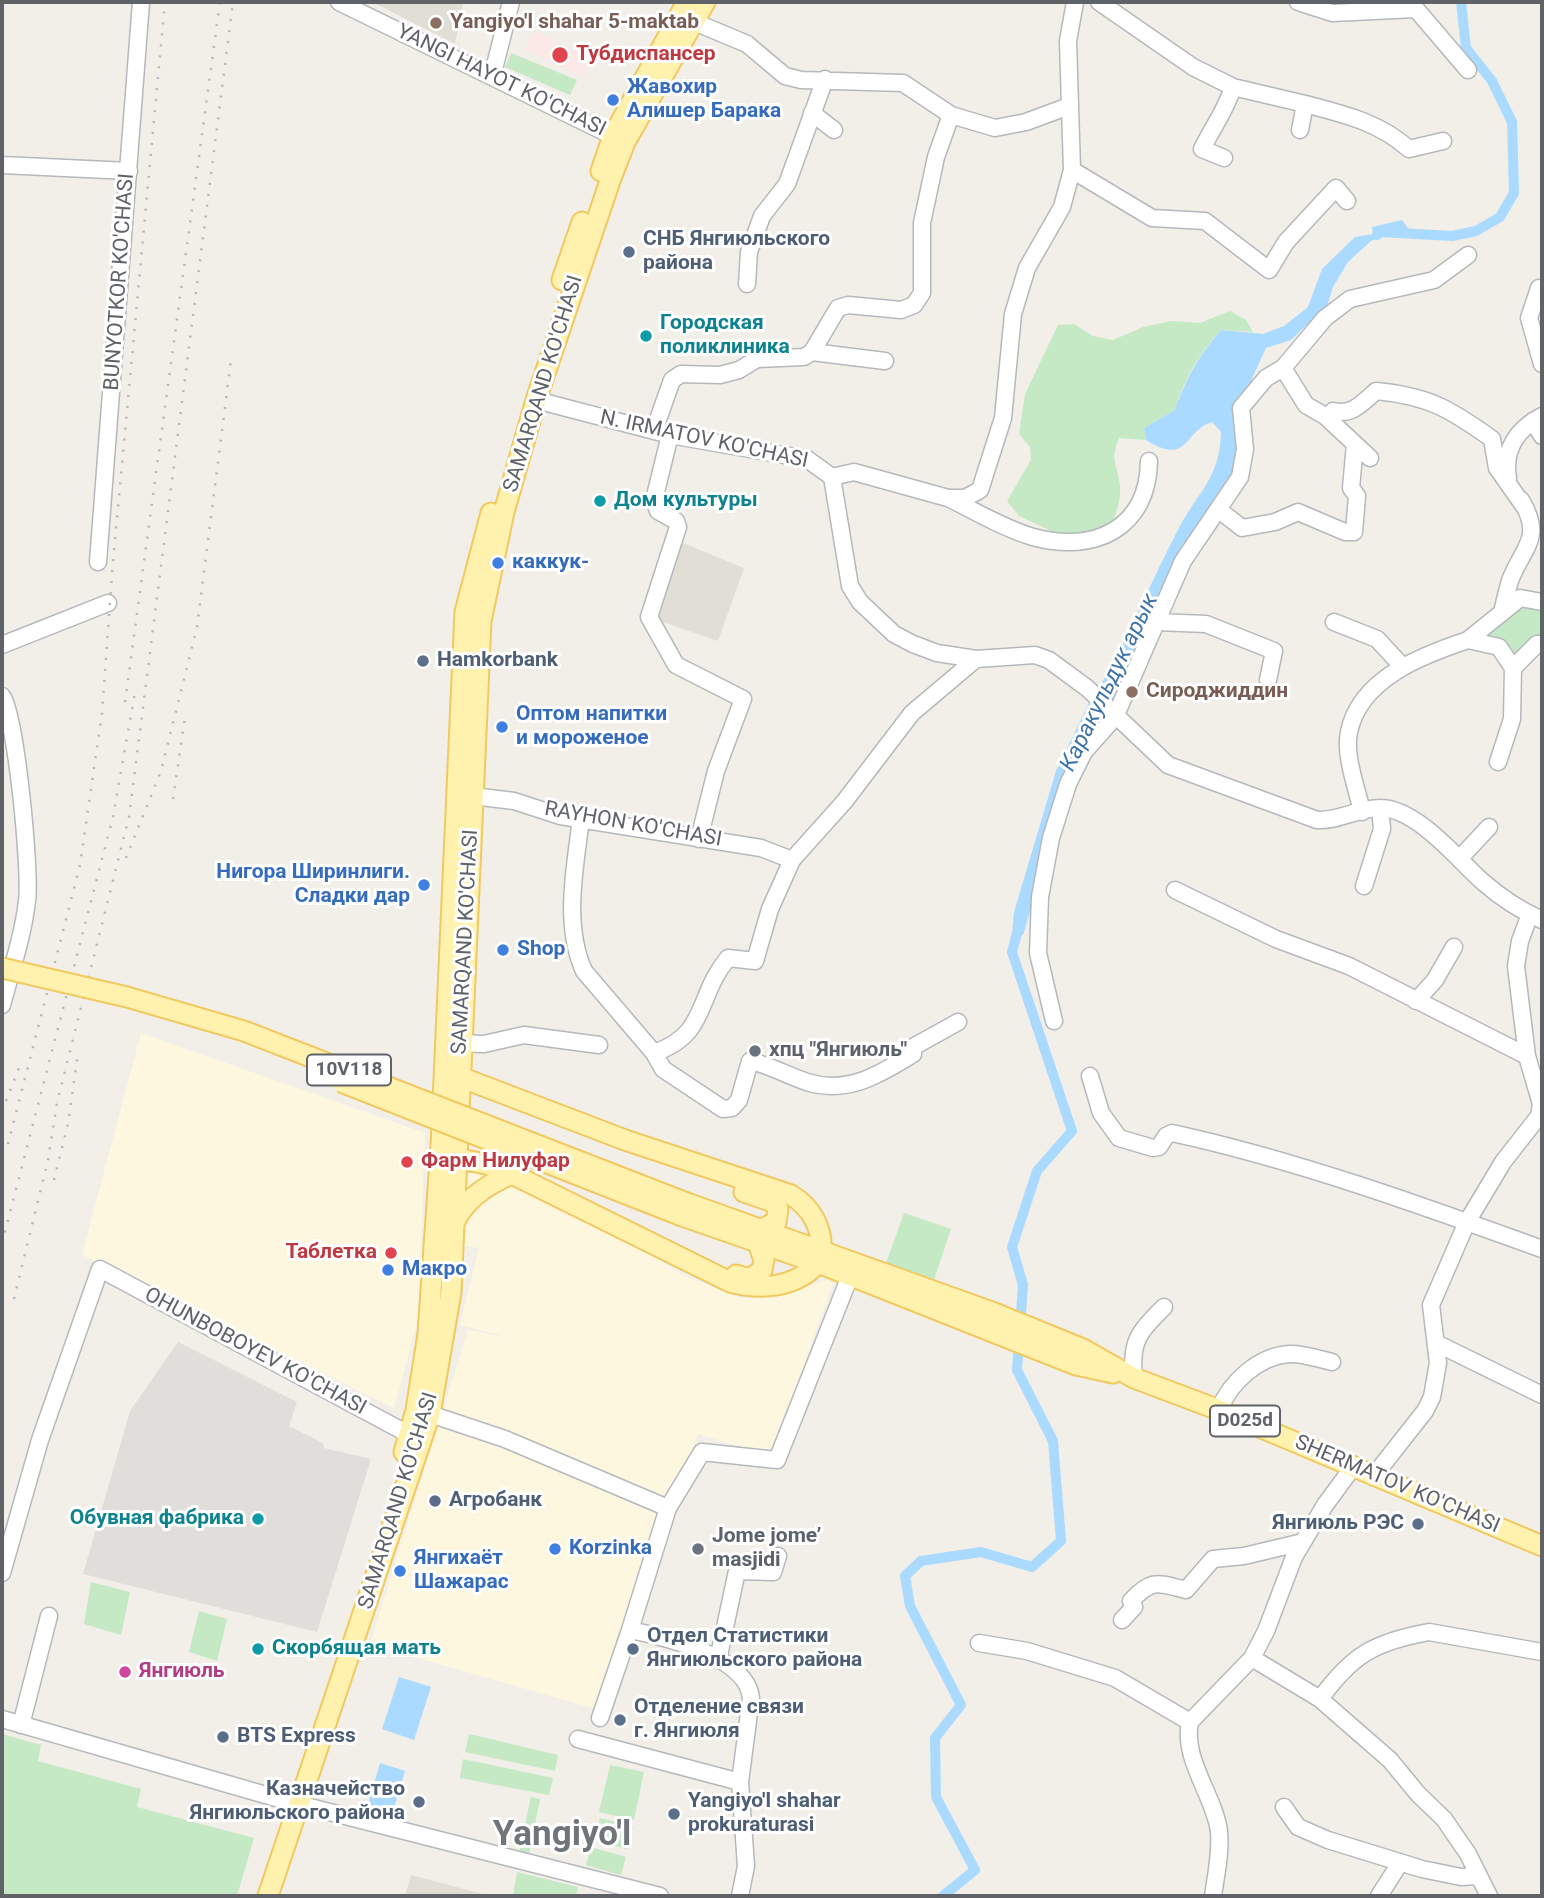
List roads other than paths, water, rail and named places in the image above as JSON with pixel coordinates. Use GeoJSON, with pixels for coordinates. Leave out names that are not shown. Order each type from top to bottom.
{"type":"FeatureCollection","features":[{"type":"Feature","properties":{"kind":"main road","name":"SAMARQAND KO'CHASI"},"geometry":{"type":"LineString","coordinates":[[454,1044],[465,612],[492,510],[567,265],[619,139],[687,13],[705,2]]}},
{"type":"Feature","properties":{"kind":"main road","name":"SAMARQAND KO'CHASI"},"geometry":{"type":"LineString","coordinates":[[268,1896],[294,1803],[410,1435],[428,1334],[449,1147],[473,796],[481,615],[504,512],[536,400],[619,139]]}},
{"type":"Feature","properties":{"kind":"main road","name":"10V118"},"geometry":{"type":"LineString","coordinates":[[2,968],[139,1001],[244,1031],[684,1210]]}},
{"type":"Feature","properties":{"kind":"main road","name":"10V118"},"geometry":{"type":"LineString","coordinates":[[2,981],[124,1009],[242,1044],[472,1132],[819,1258]]}},
{"type":"Feature","properties":{"kind":"main road"},"geometry":{"type":"LineString","coordinates":[[449,1147],[592,1202],[675,1247],[741,1277],[753,1278],[762,1270],[764,1259],[760,1236],[778,1217],[773,1202],[635,1156],[452,1083]]}},
{"type":"Feature","properties":{"kind":"main road"},"geometry":{"type":"LineString","coordinates":[[449,1147],[512,1174],[730,1282],[754,1287],[777,1285],[805,1274],[819,1258],[821,1234],[816,1222],[803,1203],[790,1195],[452,1083]]}},
{"type":"Feature","properties":{"kind":"main road","name":"SAMARQAND KO'CHASI"},"geometry":{"type":"LineString","coordinates":[[260,1896],[430,1414],[451,1292],[454,1224],[449,1147]]}},
{"type":"Feature","properties":{"kind":"main road"},"geometry":{"type":"LineString","coordinates":[[454,1224],[459,1213],[482,1189],[512,1174]]}},
{"type":"Feature","properties":{"kind":"main road","name":"D025d"},"geometry":{"type":"LineString","coordinates":[[819,1258],[850,1276],[985,1319]]}},
{"type":"Feature","properties":{"kind":"main road","name":"D025d"},"geometry":{"type":"LineString","coordinates":[[819,1258],[985,1319]]}},
{"type":"Feature","properties":{"kind":"main road","name":"SHERMATOV KO'CHASI"},"geometry":{"type":"LineString","coordinates":[[985,1319],[1219,1409],[1373,1477],[1542,1546]]}},
{"type":"Feature","properties":{"kind":"street","name":"BUNYOTKOR KO'CHASI"},"geometry":{"type":"LineString","coordinates":[[98,562],[141,2]]}},
{"type":"Feature","properties":{"kind":"street","name":"YANGI HAYOT KO'CHASI"},"geometry":{"type":"LineString","coordinates":[[339,2],[619,139]]}},
{"type":"Feature","properties":{"kind":"street"},"geometry":{"type":"LineString","coordinates":[[492,77],[511,2]]}},
{"type":"Feature","properties":{"kind":"street"},"geometry":{"type":"LineString","coordinates":[[948,498],[965,498],[980,490],[1003,418],[1013,314],[1027,268],[1062,207],[1072,170],[1069,41],[1075,2]]}},
{"type":"Feature","properties":{"kind":"street"},"geometry":{"type":"LineString","coordinates":[[1099,2],[1192,67],[1233,87],[1366,120],[1409,149],[1443,141]]}},
{"type":"Feature","properties":{"kind":"street"},"geometry":{"type":"LineString","coordinates":[[1298,2],[1332,13],[1418,6],[1468,70]]}},
{"type":"Feature","properties":{"kind":"street"},"geometry":{"type":"LineString","coordinates":[[687,13],[747,44],[785,76],[802,80],[903,83],[951,115],[995,128],[1007,127],[1069,106]]}},
{"type":"Feature","properties":{"kind":"street"},"geometry":{"type":"LineString","coordinates":[[747,284],[749,252],[762,216],[788,184],[825,79]]}},
{"type":"Feature","properties":{"kind":"street"},"geometry":{"type":"LineString","coordinates":[[1224,158],[1202,149],[1219,116],[1225,112],[1233,87]]}},
{"type":"Feature","properties":{"kind":"street"},"geometry":{"type":"LineString","coordinates":[[1300,130],[1305,104]]}},
{"type":"Feature","properties":{"kind":"street"},"geometry":{"type":"LineString","coordinates":[[812,113],[834,130]]}},
{"type":"Feature","properties":{"kind":"street"},"geometry":{"type":"LineString","coordinates":[[699,839],[716,771],[743,699],[676,665],[649,617],[678,527],[676,521],[658,511],[654,500],[672,380],[681,374],[720,375],[739,370],[757,359],[804,356],[812,352],[838,308],[848,305],[901,310],[914,305],[922,293],[922,223],[936,157],[951,115]]}},
{"type":"Feature","properties":{"kind":"street"},"geometry":{"type":"LineString","coordinates":[[2,165],[128,171]]}},
{"type":"Feature","properties":{"kind":"street"},"geometry":{"type":"LineString","coordinates":[[1072,170],[1126,205],[1152,218],[1205,221],[1269,270],[1286,242],[1336,188],[1347,201]]}},
{"type":"Feature","properties":{"kind":"street"},"geometry":{"type":"LineString","coordinates":[[1054,1021],[1033,938],[1051,838],[1068,784],[1084,752],[1115,717],[1184,561],[1240,477],[1245,449],[1241,408],[1266,378],[1283,368],[1325,318],[1350,299],[1434,280],[1468,256]]}},
{"type":"Feature","properties":{"kind":"street"},"geometry":{"type":"LineString","coordinates":[[1539,288],[1529,317],[1542,364]]}},
{"type":"Feature","properties":{"kind":"street"},"geometry":{"type":"LineString","coordinates":[[812,352],[886,361]]}},
{"type":"Feature","properties":{"kind":"street"},"geometry":{"type":"LineString","coordinates":[[1283,368],[1306,405],[1325,416],[1370,458]]}},
{"type":"Feature","properties":{"kind":"street"},"geometry":{"type":"LineString","coordinates":[[1333,411],[1344,414],[1357,409],[1376,391],[1421,398],[1448,408],[1492,439],[1497,468],[1526,509]]}},
{"type":"Feature","properties":{"kind":"street","name":"N. IRMATOV KO'CHASI"},"geometry":{"type":"LineString","coordinates":[[536,400],[662,433],[807,459],[832,477],[846,568],[860,602],[894,635],[937,653],[976,659],[1035,655],[1049,660],[1087,688],[1167,765],[1317,820],[1334,821],[1380,808]]}},
{"type":"Feature","properties":{"kind":"street"},"geometry":{"type":"LineString","coordinates":[[1502,612],[1511,579],[1530,546],[1532,528],[1526,509],[1507,477],[1505,461],[1509,446],[1537,418],[1542,436]]}},
{"type":"Feature","properties":{"kind":"street"},"geometry":{"type":"LineString","coordinates":[[1219,510],[1242,528],[1275,522],[1298,512],[1345,532],[1354,532],[1357,496],[1351,488],[1355,444]]}},
{"type":"Feature","properties":{"kind":"street"},"geometry":{"type":"LineString","coordinates":[[832,477],[855,471],[948,498],[1034,537],[1080,542],[1117,531],[1138,510],[1149,461]]}},
{"type":"Feature","properties":{"kind":"street"},"geometry":{"type":"LineString","coordinates":[[1362,812],[1349,751],[1349,732],[1366,699],[1402,666],[1468,640],[1520,598],[1542,603]]}},
{"type":"Feature","properties":{"kind":"street"},"geometry":{"type":"LineString","coordinates":[[2,645],[108,603]]}},
{"type":"Feature","properties":{"kind":"street"},"geometry":{"type":"LineString","coordinates":[[1157,622],[1206,624],[1274,651],[1268,680]]}},
{"type":"Feature","properties":{"kind":"street"},"geometry":{"type":"LineString","coordinates":[[1334,622],[1377,639],[1402,666]]}},
{"type":"Feature","properties":{"kind":"street"},"geometry":{"type":"LineString","coordinates":[[1468,640],[1499,647],[1513,668],[1512,719],[1498,762]]}},
{"type":"Feature","properties":{"kind":"street"},"geometry":{"type":"LineString","coordinates":[[1513,668],[1536,644],[1542,644]]}},
{"type":"Feature","properties":{"kind":"street"},"geometry":{"type":"LineString","coordinates":[[654,1053],[672,1047],[687,1036],[728,958],[755,961],[771,909],[792,860],[844,802],[912,713],[976,659]]}},
{"type":"Feature","properties":{"kind":"street"},"geometry":{"type":"LineString","coordinates":[[2,696],[8,706],[16,743],[28,899],[2,1005]]}},
{"type":"Feature","properties":{"kind":"street","name":"RAYHON KO'CHASI"},"geometry":{"type":"LineString","coordinates":[[473,796],[514,801],[581,819],[761,848],[792,860]]}},
{"type":"Feature","properties":{"kind":"street"},"geometry":{"type":"LineString","coordinates":[[1364,886],[1382,829],[1380,808],[1398,812],[1418,824],[1460,858],[1485,884],[1536,917],[1520,941],[1516,966],[1527,1056],[1541,1104],[1540,1117],[1503,1163],[1467,1222],[1431,1305],[1430,1322],[1437,1343],[1438,1363],[1432,1397],[1425,1411],[1373,1477]]}},
{"type":"Feature","properties":{"kind":"street"},"geometry":{"type":"LineString","coordinates":[[581,819],[573,921],[578,957],[592,981],[654,1053],[658,1063],[672,1076],[723,1109],[733,1108],[740,1100],[750,1062],[817,1085],[852,1086],[869,1080],[913,1054],[913,1047],[958,1022]]}},
{"type":"Feature","properties":{"kind":"street"},"geometry":{"type":"LineString","coordinates":[[1460,858],[1489,827]]}},
{"type":"Feature","properties":{"kind":"street"},"geometry":{"type":"LineString","coordinates":[[1175,890],[1276,939],[1349,966],[1527,1056]]}},
{"type":"Feature","properties":{"kind":"street"},"geometry":{"type":"LineString","coordinates":[[1416,1001],[1435,980],[1454,947]]}},
{"type":"Feature","properties":{"kind":"street"},"geometry":{"type":"LineString","coordinates":[[454,1044],[484,1044],[524,1035],[599,1045]]}},
{"type":"Feature","properties":{"kind":"street"},"geometry":{"type":"LineString","coordinates":[[1090,1076],[1101,1113],[1119,1138],[1153,1148],[1159,1147],[1166,1136],[1172,1133],[1221,1144],[1467,1222],[1542,1249]]}},
{"type":"Feature","properties":{"kind":"street","name":"OHUNBOBOYEV KO'CHASI"},"geometry":{"type":"LineString","coordinates":[[2,1573],[40,1440],[100,1269],[410,1435]]}},
{"type":"Feature","properties":{"kind":"street"},"geometry":{"type":"LineString","coordinates":[[600,1718],[631,1630],[668,1508],[702,1452],[777,1460],[850,1276]]}},
{"type":"Feature","properties":{"kind":"street"},"geometry":{"type":"LineString","coordinates":[[1135,1378],[1131,1351],[1143,1328],[1164,1307]]}},
{"type":"Feature","properties":{"kind":"street"},"geometry":{"type":"LineString","coordinates":[[1437,1343],[1542,1395]]}},
{"type":"Feature","properties":{"kind":"street"},"geometry":{"type":"LineString","coordinates":[[1219,1409],[1242,1377],[1265,1358],[1291,1353],[1332,1362]]}},
{"type":"Feature","properties":{"kind":"street"},"geometry":{"type":"LineString","coordinates":[[430,1414],[505,1439],[668,1508]]}},
{"type":"Feature","properties":{"kind":"street"},"geometry":{"type":"LineString","coordinates":[[1213,1896],[1219,1832],[1190,1749],[1190,1723],[1252,1658],[1303,1542],[1353,1467]]}},
{"type":"Feature","properties":{"kind":"street"},"geometry":{"type":"LineString","coordinates":[[1122,1620],[1134,1607],[1131,1601],[1144,1586],[1156,1583],[1186,1590],[1213,1559],[1244,1556],[1303,1542]]}},
{"type":"Feature","properties":{"kind":"street"},"geometry":{"type":"LineString","coordinates":[[718,1660],[737,1571],[774,1572],[778,1556]]}},
{"type":"Feature","properties":{"kind":"street"},"geometry":{"type":"LineString","coordinates":[[21,1725],[49,1616]]}},
{"type":"Feature","properties":{"kind":"street"},"geometry":{"type":"LineString","coordinates":[[631,1630],[679,1641],[718,1660],[744,1680],[751,1693],[740,1783],[746,1866],[740,1896]]}},
{"type":"Feature","properties":{"kind":"street"},"geometry":{"type":"LineString","coordinates":[[1320,1699],[1352,1661],[1414,1635],[1429,1632],[1542,1652]]}},
{"type":"Feature","properties":{"kind":"street"},"geometry":{"type":"LineString","coordinates":[[979,1643],[1027,1651],[1115,1678],[1190,1723]]}},
{"type":"Feature","properties":{"kind":"street"},"geometry":{"type":"LineString","coordinates":[[1252,1658],[1320,1699],[1390,1760],[1444,1819],[1468,1854],[1489,1896]]}},
{"type":"Feature","properties":{"kind":"street"},"geometry":{"type":"LineString","coordinates":[[2,1719],[294,1803],[660,1896]]}},
{"type":"Feature","properties":{"kind":"street"},"geometry":{"type":"LineString","coordinates":[[578,1739],[740,1783]]}},
{"type":"Feature","properties":{"kind":"street"},"geometry":{"type":"LineString","coordinates":[[1284,1807],[1293,1822],[1304,1831],[1400,1863],[1461,1877],[1478,1876]]}},
{"type":"Feature","properties":{"kind":"street"},"geometry":{"type":"LineString","coordinates":[[1379,1896],[1400,1863]]}},
{"type":"Feature","properties":{"kind":"water","name":"Каракульдук арык"},"geometry":{"type":"Polygon","coordinates":[[[1402,220],[1413,235],[1391,232],[1371,241],[1348,262],[1333,287],[1324,316],[1315,317],[1291,340],[1266,348],[1245,394],[1243,456],[1170,588],[1112,701],[1099,688],[1179,528],[1207,484],[1220,448],[1221,432],[1212,422],[1203,426],[1178,449],[1170,450],[1146,440],[1144,428],[1175,410],[1194,367],[1221,330],[1263,334],[1284,326],[1308,307],[1322,269],[1355,237],[1373,234],[1372,227],[1402,220]]]}},
{"type":"Feature","properties":{"kind":"water","name":"Каракульдук арык"},"geometry":{"type":"Polygon","coordinates":[[[1089,703],[1103,719],[1080,749],[1023,935],[1012,936],[1014,912],[1056,771],[1089,703]]]}},
{"type":"Feature","properties":{"kind":"water"},"geometry":{"type":"Polygon","coordinates":[[[399,1677],[431,1687],[414,1740],[382,1729],[399,1677]]]}},
{"type":"Feature","properties":{"kind":"water"},"geometry":{"type":"Polygon","coordinates":[[[380,1763],[405,1771],[393,1811],[368,1804],[380,1763]]]}},
{"type":"Feature","properties":{"kind":"waterway","name":"Каракульдук арык"},"geometry":{"type":"LineString","coordinates":[[1377,235],[1381,232],[1452,236],[1476,231],[1500,217],[1514,193],[1512,122],[1492,81],[1466,48],[1461,2]]}},
{"type":"Feature","properties":{"kind":"waterway","name":"Каракульдук арык"},"geometry":{"type":"LineString","coordinates":[[943,1896],[975,1870],[936,1797],[935,1738],[961,1705],[910,1606],[905,1576],[921,1561],[981,1552],[1032,1567],[1061,1541],[1053,1441],[1017,1370],[1023,1285],[1012,1247],[1037,1171],[1072,1131],[1012,952],[1020,922]]}},
{"type":"Feature","properties":{"kind":"railway"},"geometry":{"type":"LineString","coordinates":[[8,1144],[80,865],[102,713],[113,561],[165,2]]}},
{"type":"Feature","properties":{"kind":"railway"},"geometry":{"type":"LineString","coordinates":[[125,702],[220,2]]}},
{"type":"Feature","properties":{"kind":"railway"},"geometry":{"type":"LineString","coordinates":[[14,1299],[48,1160],[57,1103],[129,817],[233,2]]}},
{"type":"Feature","properties":{"kind":"railway"},"geometry":{"type":"LineString","coordinates":[[126,858],[161,771],[197,627],[231,360]]}},
{"type":"Feature","properties":{"kind":"railway"},"geometry":{"type":"LineString","coordinates":[[2,1243],[113,817],[135,692]]}},
{"type":"Feature","properties":{"kind":"railway"},"geometry":{"type":"LineString","coordinates":[[173,799],[185,717]]}},
{"type":"Feature","properties":{"kind":"railway"},"geometry":{"type":"LineString","coordinates":[[54,1180],[68,1124],[78,1053]]}},
{"type":"Feature","properties":{"kind":"railway"},"geometry":{"type":"LineString","coordinates":[[6,1101],[20,1065]]}},
{"type":"Feature","properties":{"kind":"place","name":"Yangiyo'l shahar 5-maktab"},"geometry":{"type":"Point","coordinates":[436,23]}},
{"type":"Feature","properties":{"kind":"place","name":"Тубдиспансер"},"geometry":{"type":"Point","coordinates":[560,55]}},
{"type":"Feature","properties":{"kind":"place","name":"Жавохир Алишер Барака"},"geometry":{"type":"Point","coordinates":[613,100]}},
{"type":"Feature","properties":{"kind":"place","name":"СНБ Янгиюльского района"},"geometry":{"type":"Point","coordinates":[629,252]}},
{"type":"Feature","properties":{"kind":"place","name":"Городская поликлиника"},"geometry":{"type":"Point","coordinates":[646,336]}},
{"type":"Feature","properties":{"kind":"place","name":"Дом культуры"},"geometry":{"type":"Point","coordinates":[600,501]}},
{"type":"Feature","properties":{"kind":"place","name":"каккук-"},"geometry":{"type":"Point","coordinates":[498,563]}},
{"type":"Feature","properties":{"kind":"place","name":"Hamkorbank"},"geometry":{"type":"Point","coordinates":[423,661]}},
{"type":"Feature","properties":{"kind":"place","name":"Сироджиддин"},"geometry":{"type":"Point","coordinates":[1132,692]}},
{"type":"Feature","properties":{"kind":"place","name":"Оптом напитки и мороженое"},"geometry":{"type":"Point","coordinates":[502,727]}},
{"type":"Feature","properties":{"kind":"place","name":"Нигора Ширинлиги. Сладки дар"},"geometry":{"type":"Point","coordinates":[424,885]}},
{"type":"Feature","properties":{"kind":"place","name":"Shop"},"geometry":{"type":"Point","coordinates":[503,950]}},
{"type":"Feature","properties":{"kind":"place","name":"хпц \"Янгиюль\""},"geometry":{"type":"Point","coordinates":[755,1051]}},
{"type":"Feature","properties":{"kind":"place","name":"Фарм Нилуфар"},"geometry":{"type":"Point","coordinates":[407,1162]}},
{"type":"Feature","properties":{"kind":"place","name":"Таблетка"},"geometry":{"type":"Point","coordinates":[391,1253]}},
{"type":"Feature","properties":{"kind":"place","name":"Макро"},"geometry":{"type":"Point","coordinates":[388,1270]}},
{"type":"Feature","properties":{"kind":"place","name":"Агробанк"},"geometry":{"type":"Point","coordinates":[435,1501]}},
{"type":"Feature","properties":{"kind":"place","name":"Обувная фабрика"},"geometry":{"type":"Point","coordinates":[258,1519]}},
{"type":"Feature","properties":{"kind":"place","name":"Янгиюль РЭС"},"geometry":{"type":"Point","coordinates":[1418,1524]}},
{"type":"Feature","properties":{"kind":"place","name":"Korzinka"},"geometry":{"type":"Point","coordinates":[555,1549]}},
{"type":"Feature","properties":{"kind":"place","name":"Jome jome’ masjidi"},"geometry":{"type":"Point","coordinates":[698,1549]}},
{"type":"Feature","properties":{"kind":"place","name":"Янгихаёт Шажарас"},"geometry":{"type":"Point","coordinates":[400,1571]}},
{"type":"Feature","properties":{"kind":"place","name":"Скорбящая мать"},"geometry":{"type":"Point","coordinates":[258,1649]}},
{"type":"Feature","properties":{"kind":"place","name":"Отдел Статистики Янгиюльского района"},"geometry":{"type":"Point","coordinates":[633,1649]}},
{"type":"Feature","properties":{"kind":"place","name":"Янгиюль"},"geometry":{"type":"Point","coordinates":[125,1672]}},
{"type":"Feature","properties":{"kind":"place","name":"Отделение связи г. Янгиюля"},"geometry":{"type":"Point","coordinates":[620,1720]}},
{"type":"Feature","properties":{"kind":"place","name":"BTS Express"},"geometry":{"type":"Point","coordinates":[223,1737]}},
{"type":"Feature","properties":{"kind":"place","name":"Казначейство Янгиюльского района"},"geometry":{"type":"Point","coordinates":[419,1802]}},
{"type":"Feature","properties":{"kind":"place","name":"Yangiyo'l shahar prokuraturasi"},"geometry":{"type":"Point","coordinates":[674,1814]}},
{"type":"Feature","properties":{"kind":"district","name":"Yangiyo'l"},"geometry":{"type":"Point","coordinates":[562,1836]}}]}
